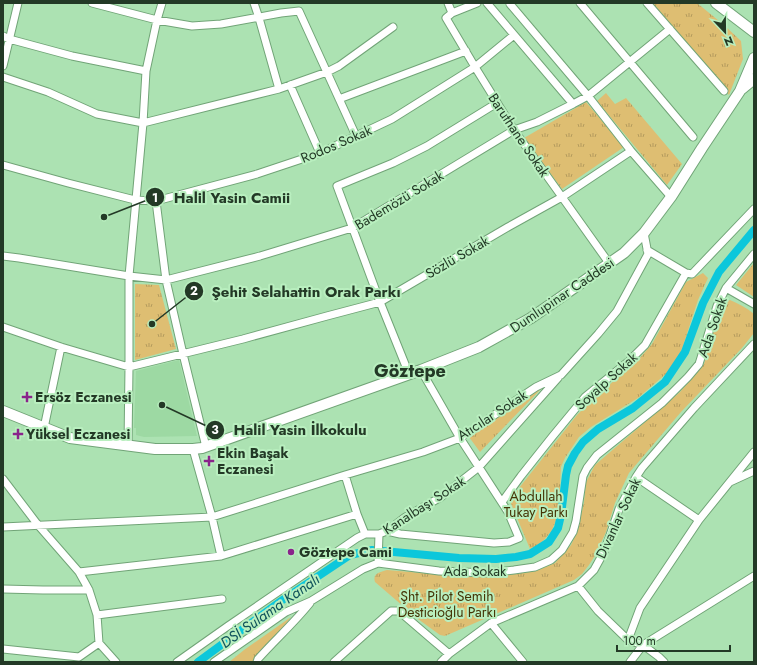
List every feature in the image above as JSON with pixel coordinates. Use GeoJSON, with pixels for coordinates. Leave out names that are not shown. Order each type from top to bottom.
{"type":"FeatureCollection","features":[{"type":"Feature","properties":{"kind":"main road"},"geometry":{"type":"LineString","coordinates":[[716,3],[754,32]]}},
{"type":"Feature","properties":{"kind":"main road","name":"Dumlupinar Caddesi"},"geometry":{"type":"LineString","coordinates":[[3,411],[70,438],[155,449],[202,448],[421,370],[479,347],[531,318],[624,253],[644,232],[671,197],[740,91],[754,58]]}},
{"type":"Feature","properties":{"kind":"main road"},"geometry":{"type":"LineString","coordinates":[[740,91],[754,79]]}},
{"type":"Feature","properties":{"kind":"street"},"geometry":{"type":"LineString","coordinates":[[3,66],[9,44],[6,38],[18,3]]}},
{"type":"Feature","properties":{"kind":"street"},"geometry":{"type":"LineString","coordinates":[[92,3],[156,20],[192,26],[221,24],[299,11],[356,136]]}},
{"type":"Feature","properties":{"kind":"street"},"geometry":{"type":"LineString","coordinates":[[128,446],[130,367],[129,276],[143,123],[146,71],[156,20],[162,3]]}},
{"type":"Feature","properties":{"kind":"street"},"geometry":{"type":"LineString","coordinates":[[254,3],[279,89]]}},
{"type":"Feature","properties":{"kind":"street","name":"Baruthane Sokak"},"geometry":{"type":"LineString","coordinates":[[448,3],[452,14],[446,18],[514,130],[609,263]]}},
{"type":"Feature","properties":{"kind":"street"},"geometry":{"type":"LineString","coordinates":[[452,14],[477,3]]}},
{"type":"Feature","properties":{"kind":"street"},"geometry":{"type":"LineString","coordinates":[[487,3],[573,104]]}},
{"type":"Feature","properties":{"kind":"street"},"geometry":{"type":"LineString","coordinates":[[580,3],[693,137]]}},
{"type":"Feature","properties":{"kind":"street"},"geometry":{"type":"LineString","coordinates":[[647,3],[724,91]]}},
{"type":"Feature","properties":{"kind":"street"},"geometry":{"type":"LineString","coordinates":[[510,4],[588,96],[630,151],[671,197]]}},
{"type":"Feature","properties":{"kind":"street"},"geometry":{"type":"LineString","coordinates":[[3,76],[48,92],[97,114],[143,123],[279,89],[327,72],[339,66],[393,27]]}},
{"type":"Feature","properties":{"kind":"street","name":"Bademözü Sokak"},"geometry":{"type":"LineString","coordinates":[[166,280],[260,256],[352,228],[514,130],[537,122],[588,96],[670,29]]}},
{"type":"Feature","properties":{"kind":"street","name":"Rodos Sokak"},"geometry":{"type":"LineString","coordinates":[[3,165],[68,184],[135,200],[156,201],[257,174],[320,153],[392,119],[475,67],[514,35]]}},
{"type":"Feature","properties":{"kind":"street"},"geometry":{"type":"LineString","coordinates":[[6,38],[72,56],[146,71]]}},
{"type":"Feature","properties":{"kind":"street"},"geometry":{"type":"LineString","coordinates":[[339,99],[466,51]]}},
{"type":"Feature","properties":{"kind":"street"},"geometry":{"type":"LineString","coordinates":[[290,85],[320,153]]}},
{"type":"Feature","properties":{"kind":"street"},"geometry":{"type":"LineString","coordinates":[[409,374],[380,302],[337,186],[394,163],[427,146],[497,102]]}},
{"type":"Feature","properties":{"kind":"street","name":"Sözlü Sokak"},"geometry":{"type":"LineString","coordinates":[[130,367],[243,339],[380,302],[562,197],[630,151]]}},
{"type":"Feature","properties":{"kind":"street"},"geometry":{"type":"LineString","coordinates":[[156,201],[166,280],[206,447]]}},
{"type":"Feature","properties":{"kind":"street"},"geometry":{"type":"LineString","coordinates":[[647,250],[686,273],[692,274],[754,209]]}},
{"type":"Feature","properties":{"kind":"street","name":"Atıcılar Sokak"},"geometry":{"type":"LineString","coordinates":[[3,527],[212,517],[424,452],[460,438],[536,387],[561,375],[598,334],[617,310],[648,254],[644,232]]}},
{"type":"Feature","properties":{"kind":"street","name":"Ada Sokak"},"geometry":{"type":"LineString","coordinates":[[378,560],[439,571],[487,573],[535,567],[551,560],[562,550],[573,532],[583,476],[587,468],[597,455],[662,403],[699,364],[717,306],[726,288],[754,254]]}},
{"type":"Feature","properties":{"kind":"street"},"geometry":{"type":"LineString","coordinates":[[3,256],[129,276],[166,280]]}},
{"type":"Feature","properties":{"kind":"street","name":"Soyalp Sokak"},"geometry":{"type":"LineString","coordinates":[[502,502],[521,476],[585,397],[629,361],[645,345],[686,273]]}},
{"type":"Feature","properties":{"kind":"street"},"geometry":{"type":"LineString","coordinates":[[726,288],[754,304]]}},
{"type":"Feature","properties":{"kind":"street"},"geometry":{"type":"LineString","coordinates":[[3,327],[61,347],[130,367]]}},
{"type":"Feature","properties":{"kind":"street","name":"Divanlar Sokak"},"geometry":{"type":"LineString","coordinates":[[441,662],[449,654],[491,623],[578,586],[594,570],[605,550],[619,509],[642,468],[694,408],[754,344]]}},
{"type":"Feature","properties":{"kind":"street"},"geometry":{"type":"LineString","coordinates":[[44,428],[61,347]]}},
{"type":"Feature","properties":{"kind":"street"},"geometry":{"type":"LineString","coordinates":[[387,531],[400,534],[494,543],[509,542],[519,538],[508,512],[460,438],[421,370]]}},
{"type":"Feature","properties":{"kind":"street","name":"Kanalbaşı Sokak"},"geometry":{"type":"LineString","coordinates":[[177,662],[357,538],[365,534],[379,536],[404,518],[441,497],[479,467],[561,375]]}},
{"type":"Feature","properties":{"kind":"street"},"geometry":{"type":"LineString","coordinates":[[193,449],[221,556]]}},
{"type":"Feature","properties":{"kind":"street"},"geometry":{"type":"LineString","coordinates":[[628,640],[640,608],[699,520],[754,452]]}},
{"type":"Feature","properties":{"kind":"street"},"geometry":{"type":"LineString","coordinates":[[729,482],[754,471]]}},
{"type":"Feature","properties":{"kind":"street"},"geometry":{"type":"LineString","coordinates":[[345,475],[365,534]]}},
{"type":"Feature","properties":{"kind":"street"},"geometry":{"type":"LineString","coordinates":[[3,478],[38,525],[79,572],[89,590],[97,615],[99,643],[116,662]]}},
{"type":"Feature","properties":{"kind":"street"},"geometry":{"type":"LineString","coordinates":[[636,478],[699,520]]}},
{"type":"Feature","properties":{"kind":"street"},"geometry":{"type":"LineString","coordinates":[[79,572],[221,556],[357,514]]}},
{"type":"Feature","properties":{"kind":"street"},"geometry":{"type":"LineString","coordinates":[[214,662],[286,612],[311,601],[378,560],[379,536]]}},
{"type":"Feature","properties":{"kind":"street"},"geometry":{"type":"LineString","coordinates":[[630,662],[643,645],[754,576]]}},
{"type":"Feature","properties":{"kind":"street"},"geometry":{"type":"LineString","coordinates":[[578,586],[598,611],[628,640],[643,645],[664,662]]}},
{"type":"Feature","properties":{"kind":"street"},"geometry":{"type":"LineString","coordinates":[[3,589],[89,590]]}},
{"type":"Feature","properties":{"kind":"street"},"geometry":{"type":"LineString","coordinates":[[97,615],[222,599]]}},
{"type":"Feature","properties":{"kind":"street"},"geometry":{"type":"LineString","coordinates":[[257,662],[275,640],[300,616],[311,601]]}},
{"type":"Feature","properties":{"kind":"street"},"geometry":{"type":"LineString","coordinates":[[334,662],[391,611],[399,611],[449,654]]}},
{"type":"Feature","properties":{"kind":"street"},"geometry":{"type":"LineString","coordinates":[[491,623],[523,662]]}},
{"type":"Feature","properties":{"kind":"street"},"geometry":{"type":"LineString","coordinates":[[3,649],[77,659],[99,643]]}},
{"type":"Feature","properties":{"kind":"shaded area"},"geometry":{"type":"Polygon","coordinates":[[[179,360],[197,436],[144,437],[136,435],[136,428],[134,428],[136,371],[179,360]]]}},
{"type":"Feature","properties":{"kind":"green space"},"geometry":{"type":"Polygon","coordinates":[[[647,3],[697,3],[741,41],[743,59],[729,95],[647,3]]]}},
{"type":"Feature","properties":{"kind":"green space"},"geometry":{"type":"Polygon","coordinates":[[[606,93],[615,104],[626,98],[682,164],[667,185],[597,101],[606,93]]]}},
{"type":"Feature","properties":{"kind":"green space"},"geometry":{"type":"Polygon","coordinates":[[[586,102],[624,147],[562,189],[524,138],[586,102]]]}},
{"type":"Feature","properties":{"kind":"green space"},"geometry":{"type":"Polygon","coordinates":[[[754,263],[754,297],[736,285],[754,263]]]}},
{"type":"Feature","properties":{"kind":"green space","name":"Abdullah Tukay Parkı"},"geometry":{"type":"Polygon","coordinates":[[[703,273],[708,278],[698,300],[678,358],[667,373],[638,398],[591,427],[579,437],[565,458],[561,467],[559,508],[552,530],[545,539],[530,549],[510,501],[577,415],[638,360],[652,344],[686,282],[703,273]]]}},
{"type":"Feature","properties":{"kind":"green space"},"geometry":{"type":"Polygon","coordinates":[[[135,284],[159,285],[176,349],[135,360],[135,284]]]}},
{"type":"Feature","properties":{"kind":"green space","name":"Şht. Pilot Semih Desticioğlu Parkı"},"geometry":{"type":"Polygon","coordinates":[[[730,300],[743,306],[754,314],[754,333],[742,348],[681,412],[629,473],[615,503],[606,532],[596,554],[582,574],[574,580],[445,636],[440,635],[418,619],[375,582],[374,579],[376,575],[387,570],[469,577],[508,575],[536,571],[555,563],[571,545],[578,530],[584,502],[586,482],[595,465],[680,392],[704,364],[720,307],[723,302],[730,300]]]}},
{"type":"Feature","properties":{"kind":"green space"},"geometry":{"type":"Polygon","coordinates":[[[542,388],[480,452],[469,437],[542,388]]]}},
{"type":"Feature","properties":{"kind":"green space"},"geometry":{"type":"Polygon","coordinates":[[[291,617],[258,662],[229,662],[244,650],[291,617]]]}},
{"type":"Feature","properties":{"kind":"waterway","name":"DSİ Sulama Kanalı"},"geometry":{"type":"LineString","coordinates":[[198,662],[281,601],[350,555],[372,550],[459,558],[496,559],[530,554],[549,542],[558,528],[568,466],[575,453],[583,442],[598,429],[633,408],[665,382],[685,352],[703,303],[719,272],[754,230]]}},
{"type":"Feature","properties":{"kind":"place","name":"Halil Yasin Camii"},"geometry":{"type":"Point","coordinates":[104,217]}},
{"type":"Feature","properties":{"kind":"place","name":"Şehit Selahattin Orak Parkı"},"geometry":{"type":"Point","coordinates":[152,324]}},
{"type":"Feature","properties":{"kind":"place","name":"Ersöz Eczanesi"},"geometry":{"type":"Point","coordinates":[27,397]}},
{"type":"Feature","properties":{"kind":"place","name":"Halil Yasin İlkokulu"},"geometry":{"type":"Point","coordinates":[162,405]}},
{"type":"Feature","properties":{"kind":"place","name":"Yüksel Eczanesi"},"geometry":{"type":"Point","coordinates":[18,434]}},
{"type":"Feature","properties":{"kind":"place","name":"Ekin Başak Eczanesi"},"geometry":{"type":"Point","coordinates":[209,461]}},
{"type":"Feature","properties":{"kind":"place","name":"Göztepe Cami"},"geometry":{"type":"Point","coordinates":[291,552]}},
{"type":"Feature","properties":{"kind":"district","name":"Göztepe"},"geometry":{"type":"Point","coordinates":[410,371]}}]}
